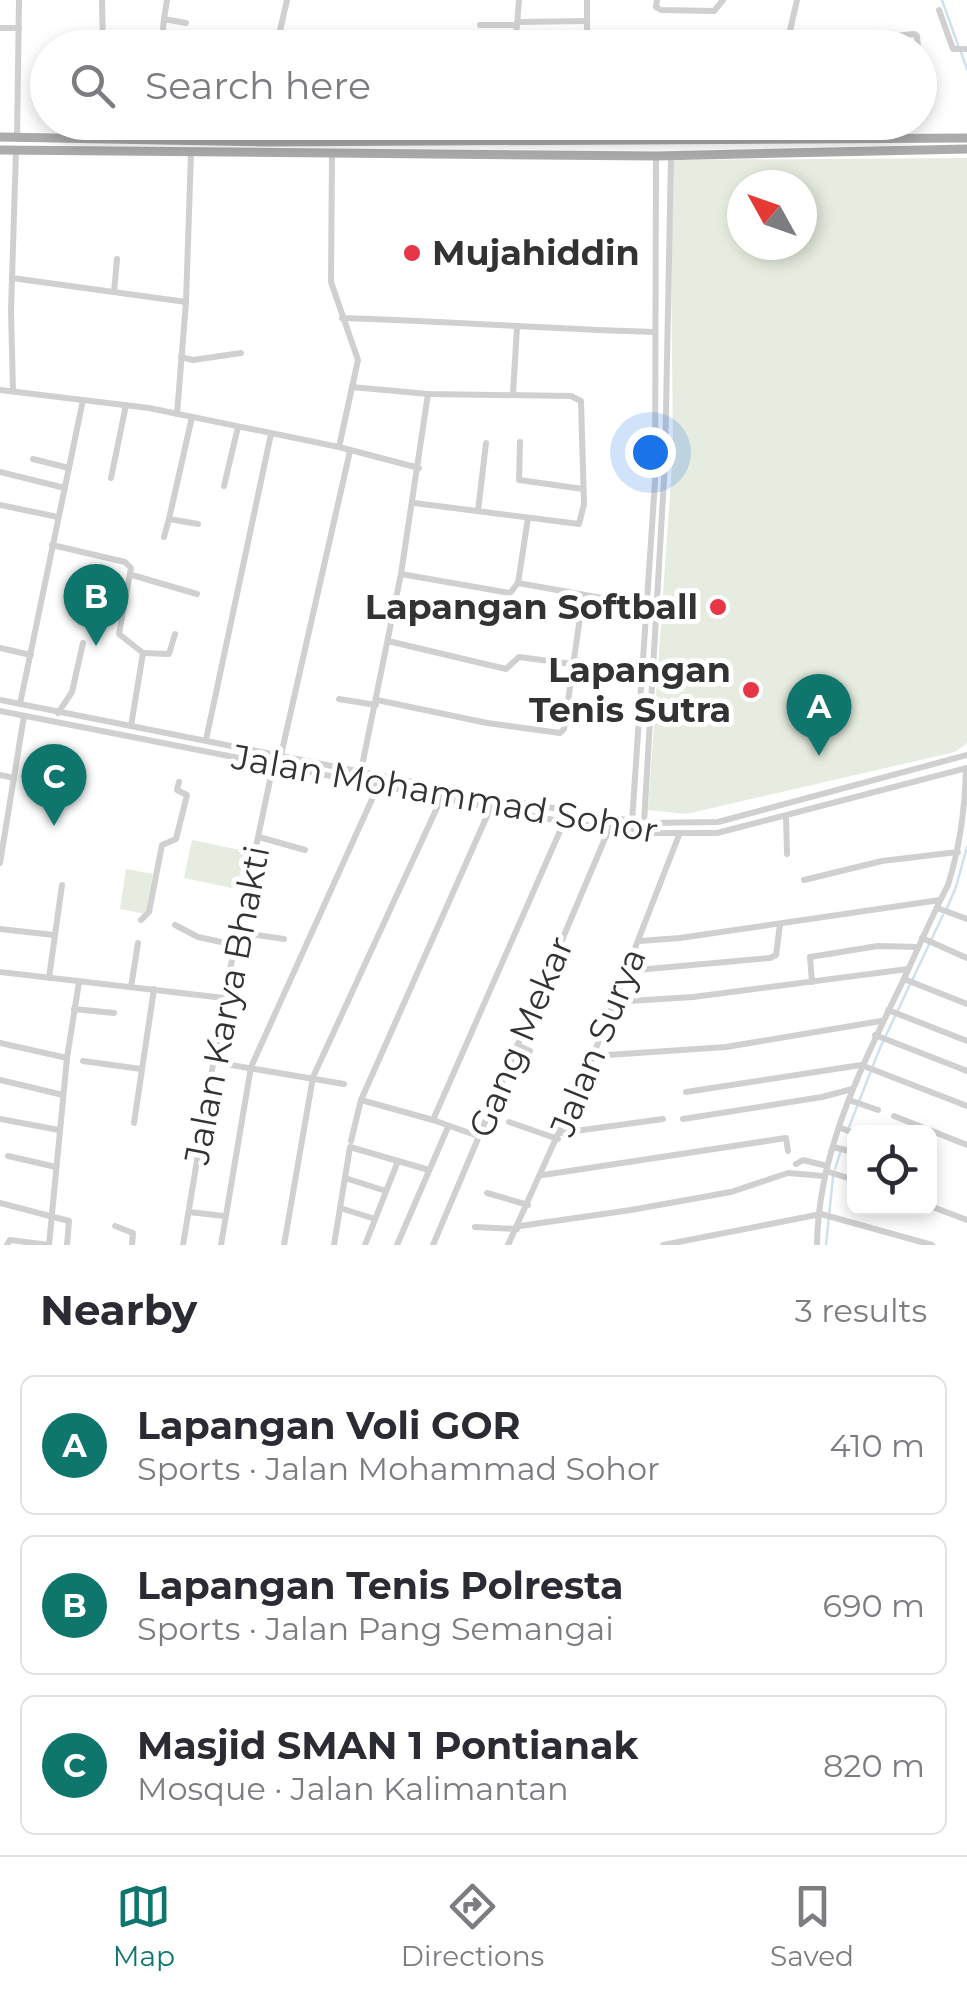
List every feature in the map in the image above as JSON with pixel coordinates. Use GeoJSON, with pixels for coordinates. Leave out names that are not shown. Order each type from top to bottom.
{"type":"FeatureCollection","features":[{"type":"Feature","properties":{"kind":"main road"},"geometry":{"type":"LineString","coordinates":[[0,137],[30,138]]}},
{"type":"Feature","properties":{"kind":"main road"},"geometry":{"type":"LineString","coordinates":[[937,138],[967,138]]}},
{"type":"Feature","properties":{"kind":"main road"},"geometry":{"type":"LineString","coordinates":[[86,140],[191,153],[436,156],[967,149]]}},
{"type":"Feature","properties":{"kind":"main road"},"geometry":{"type":"LineString","coordinates":[[0,150],[534,140]]}},
{"type":"Feature","properties":{"kind":"main road"},"geometry":{"type":"LineString","coordinates":[[770,140],[771,152]]}},
{"type":"Feature","properties":{"kind":"main road"},"geometry":{"type":"LineString","coordinates":[[436,141],[436,156]]}},
{"type":"Feature","properties":{"kind":"street"},"geometry":{"type":"LineString","coordinates":[[17,137],[19,0]]}},
{"type":"Feature","properties":{"kind":"street"},"geometry":{"type":"LineString","coordinates":[[102,0],[103,30]]}},
{"type":"Feature","properties":{"kind":"street"},"geometry":{"type":"LineString","coordinates":[[163,30],[167,0]]}},
{"type":"Feature","properties":{"kind":"street"},"geometry":{"type":"LineString","coordinates":[[280,30],[287,0]]}},
{"type":"Feature","properties":{"kind":"street"},"geometry":{"type":"LineString","coordinates":[[518,30],[519,0]]}},
{"type":"Feature","properties":{"kind":"street"},"geometry":{"type":"LineString","coordinates":[[586,30],[588,0]]}},
{"type":"Feature","properties":{"kind":"street"},"geometry":{"type":"LineString","coordinates":[[656,0],[659,10],[716,11],[723,0]]}},
{"type":"Feature","properties":{"kind":"street"},"geometry":{"type":"LineString","coordinates":[[790,30],[796,0]]}},
{"type":"Feature","properties":{"kind":"street"},"geometry":{"type":"LineString","coordinates":[[939,10],[956,51],[967,50]]}},
{"type":"Feature","properties":{"kind":"street"},"geometry":{"type":"LineString","coordinates":[[164,19],[186,23]]}},
{"type":"Feature","properties":{"kind":"street"},"geometry":{"type":"LineString","coordinates":[[480,25],[586,22]]}},
{"type":"Feature","properties":{"kind":"street"},"geometry":{"type":"LineString","coordinates":[[0,28],[19,28]]}},
{"type":"Feature","properties":{"kind":"street"},"geometry":{"type":"LineString","coordinates":[[141,140],[141,146]]}},
{"type":"Feature","properties":{"kind":"street"},"geometry":{"type":"LineString","coordinates":[[13,392],[11,311],[16,150]]}},
{"type":"Feature","properties":{"kind":"street"},"geometry":{"type":"LineString","coordinates":[[178,414],[191,153]]}},
{"type":"Feature","properties":{"kind":"street"},"geometry":{"type":"LineString","coordinates":[[332,154],[331,282],[358,360],[339,447]]}},
{"type":"Feature","properties":{"kind":"street"},"geometry":{"type":"LineString","coordinates":[[647,672],[647,606],[666,462],[671,155]]}},
{"type":"Feature","properties":{"kind":"street"},"geometry":{"type":"LineString","coordinates":[[644,823],[642,766],[654,556],[656,156]]}},
{"type":"Feature","properties":{"kind":"street"},"geometry":{"type":"LineString","coordinates":[[114,292],[117,259]]}},
{"type":"Feature","properties":{"kind":"street"},"geometry":{"type":"LineString","coordinates":[[12,278],[186,302]]}},
{"type":"Feature","properties":{"kind":"street"},"geometry":{"type":"LineString","coordinates":[[657,283],[668,282]]}},
{"type":"Feature","properties":{"kind":"street"},"geometry":{"type":"LineString","coordinates":[[0,311],[11,311]]}},
{"type":"Feature","properties":{"kind":"street"},"geometry":{"type":"LineString","coordinates":[[342,318],[654,332]]}},
{"type":"Feature","properties":{"kind":"street"},"geometry":{"type":"LineString","coordinates":[[514,394],[516,327]]}},
{"type":"Feature","properties":{"kind":"street"},"geometry":{"type":"LineString","coordinates":[[181,358],[241,353]]}},
{"type":"Feature","properties":{"kind":"street"},"geometry":{"type":"LineString","coordinates":[[655,376],[667,376]]}},
{"type":"Feature","properties":{"kind":"street"},"geometry":{"type":"LineString","coordinates":[[352,387],[428,394],[572,396],[581,401],[584,488],[583,514],[577,524],[414,503]]}},
{"type":"Feature","properties":{"kind":"street"},"geometry":{"type":"LineString","coordinates":[[0,390],[178,414],[339,447],[419,468]]}},
{"type":"Feature","properties":{"kind":"street"},"geometry":{"type":"LineString","coordinates":[[361,771],[414,503],[428,394]]}},
{"type":"Feature","properties":{"kind":"street"},"geometry":{"type":"LineString","coordinates":[[20,704],[83,400]]}},
{"type":"Feature","properties":{"kind":"street"},"geometry":{"type":"LineString","coordinates":[[111,478],[126,405]]}},
{"type":"Feature","properties":{"kind":"street"},"geometry":{"type":"LineString","coordinates":[[164,537],[192,417]]}},
{"type":"Feature","properties":{"kind":"street"},"geometry":{"type":"LineString","coordinates":[[224,486],[238,427]]}},
{"type":"Feature","properties":{"kind":"street"},"geometry":{"type":"LineString","coordinates":[[206,740],[271,434]]}},
{"type":"Feature","properties":{"kind":"street"},"geometry":{"type":"LineString","coordinates":[[478,511],[486,442]]}},
{"type":"Feature","properties":{"kind":"street"},"geometry":{"type":"LineString","coordinates":[[520,442],[519,480],[584,488]]}},
{"type":"Feature","properties":{"kind":"street"},"geometry":{"type":"LineString","coordinates":[[281,756],[350,451]]}},
{"type":"Feature","properties":{"kind":"street"},"geometry":{"type":"LineString","coordinates":[[32,459],[69,468]]}},
{"type":"Feature","properties":{"kind":"street"},"geometry":{"type":"LineString","coordinates":[[0,472],[65,488]]}},
{"type":"Feature","properties":{"kind":"street"},"geometry":{"type":"LineString","coordinates":[[0,505],[58,517]]}},
{"type":"Feature","properties":{"kind":"street"},"geometry":{"type":"LineString","coordinates":[[401,574],[505,594],[513,591],[518,583],[528,518]]}},
{"type":"Feature","properties":{"kind":"street"},"geometry":{"type":"LineString","coordinates":[[170,519],[198,524]]}},
{"type":"Feature","properties":{"kind":"street"},"geometry":{"type":"LineString","coordinates":[[52,545],[125,562],[131,568],[118,634],[144,652],[169,654],[174,634]]}},
{"type":"Feature","properties":{"kind":"street"},"geometry":{"type":"LineString","coordinates":[[132,576],[197,594]]}},
{"type":"Feature","properties":{"kind":"street"},"geometry":{"type":"LineString","coordinates":[[518,583],[647,606]]}},
{"type":"Feature","properties":{"kind":"street"},"geometry":{"type":"LineString","coordinates":[[339,699],[560,733],[564,728],[583,596]]}},
{"type":"Feature","properties":{"kind":"street"},"geometry":{"type":"LineString","coordinates":[[388,641],[506,669],[522,656],[572,664]]}},
{"type":"Feature","properties":{"kind":"street"},"geometry":{"type":"LineString","coordinates":[[58,713],[72,692],[83,643]]}},
{"type":"Feature","properties":{"kind":"street"},"geometry":{"type":"LineString","coordinates":[[0,648],[31,655]]}},
{"type":"Feature","properties":{"kind":"street"},"geometry":{"type":"LineString","coordinates":[[131,726],[144,652]]}},
{"type":"Feature","properties":{"kind":"street","name":"Jalan Mohammad Sohor"},"geometry":{"type":"LineString","coordinates":[[0,700],[532,805],[644,823],[718,822],[967,755]]}},
{"type":"Feature","properties":{"kind":"street","name":"Jalan Mohammad Sohor"},"geometry":{"type":"LineString","coordinates":[[0,711],[564,822],[679,834],[717,833],[966,768]]}},
{"type":"Feature","properties":{"kind":"street"},"geometry":{"type":"LineString","coordinates":[[0,863],[24,716]]}},
{"type":"Feature","properties":{"kind":"street"},"geometry":{"type":"LineString","coordinates":[[156,742],[158,730]]}},
{"type":"Feature","properties":{"kind":"street"},"geometry":{"type":"LineString","coordinates":[[322,775],[323,764]]}},
{"type":"Feature","properties":{"kind":"street","name":"Jalan Karya Bhakti"},"geometry":{"type":"LineString","coordinates":[[183,1245],[224,998],[274,766]]}},
{"type":"Feature","properties":{"kind":"street"},"geometry":{"type":"LineString","coordinates":[[632,822],[642,766]]}},
{"type":"Feature","properties":{"kind":"street"},"geometry":{"type":"LineString","coordinates":[[812,982],[810,957],[878,946],[918,947],[928,941],[939,906],[960,866],[966,768]]}},
{"type":"Feature","properties":{"kind":"street"},"geometry":{"type":"LineString","coordinates":[[0,776],[14,778]]}},
{"type":"Feature","properties":{"kind":"street"},"geometry":{"type":"LineString","coordinates":[[141,920],[148,914],[162,844],[176,839],[187,795],[177,790],[179,782]]}},
{"type":"Feature","properties":{"kind":"street"},"geometry":{"type":"LineString","coordinates":[[221,1245],[251,1067],[378,786]]}},
{"type":"Feature","properties":{"kind":"street"},"geometry":{"type":"LineString","coordinates":[[840,791],[842,802]]}},
{"type":"Feature","properties":{"kind":"street"},"geometry":{"type":"LineString","coordinates":[[284,1245],[313,1076],[442,797]]}},
{"type":"Feature","properties":{"kind":"street"},"geometry":{"type":"LineString","coordinates":[[530,815],[532,805]]}},
{"type":"Feature","properties":{"kind":"street"},"geometry":{"type":"LineString","coordinates":[[334,1245],[361,1100],[492,806]]}},
{"type":"Feature","properties":{"kind":"street"},"geometry":{"type":"LineString","coordinates":[[786,817],[787,854]]}},
{"type":"Feature","properties":{"kind":"street"},"geometry":{"type":"LineString","coordinates":[[433,1120],[564,822]]}},
{"type":"Feature","properties":{"kind":"street"},"geometry":{"type":"LineString","coordinates":[[717,833],[718,822]]}},
{"type":"Feature","properties":{"kind":"street","name":"Gang Mekar"},"geometry":{"type":"LineString","coordinates":[[433,1245],[608,829]]}},
{"type":"Feature","properties":{"kind":"street","name":"Jalan Surya"},"geometry":{"type":"LineString","coordinates":[[508,1245],[593,1056],[679,834]]}},
{"type":"Feature","properties":{"kind":"street"},"geometry":{"type":"LineString","coordinates":[[259,837],[305,850]]}},
{"type":"Feature","properties":{"kind":"street"},"geometry":{"type":"LineString","coordinates":[[804,880],[882,861],[958,852]]}},
{"type":"Feature","properties":{"kind":"street"},"geometry":{"type":"LineString","coordinates":[[49,978],[62,885]]}},
{"type":"Feature","properties":{"kind":"street"},"geometry":{"type":"LineString","coordinates":[[640,940],[939,906],[967,919]]}},
{"type":"Feature","properties":{"kind":"street"},"geometry":{"type":"LineString","coordinates":[[626,971],[770,958],[776,955],[780,924]]}},
{"type":"Feature","properties":{"kind":"street"},"geometry":{"type":"LineString","coordinates":[[174,925],[235,945]]}},
{"type":"Feature","properties":{"kind":"street"},"geometry":{"type":"LineString","coordinates":[[0,930],[54,935]]}},
{"type":"Feature","properties":{"kind":"street"},"geometry":{"type":"LineString","coordinates":[[238,932],[284,939]]}},
{"type":"Feature","properties":{"kind":"street"},"geometry":{"type":"LineString","coordinates":[[928,941],[967,958]]}},
{"type":"Feature","properties":{"kind":"street"},"geometry":{"type":"LineString","coordinates":[[131,987],[138,943]]}},
{"type":"Feature","properties":{"kind":"street"},"geometry":{"type":"LineString","coordinates":[[817,1245],[826,1171],[833,1147],[844,1129],[854,1102],[853,1089],[882,1020],[909,981],[908,970],[918,947]]}},
{"type":"Feature","properties":{"kind":"street"},"geometry":{"type":"LineString","coordinates":[[614,1002],[679,998],[908,970]]}},
{"type":"Feature","properties":{"kind":"street"},"geometry":{"type":"LineString","coordinates":[[0,972],[224,998]]}},
{"type":"Feature","properties":{"kind":"street"},"geometry":{"type":"LineString","coordinates":[[909,981],[967,1004]]}},
{"type":"Feature","properties":{"kind":"street"},"geometry":{"type":"LineString","coordinates":[[6,1245],[10,1240],[49,1245],[66,1058],[79,982]]}},
{"type":"Feature","properties":{"kind":"street"},"geometry":{"type":"LineString","coordinates":[[134,1123],[154,989]]}},
{"type":"Feature","properties":{"kind":"street"},"geometry":{"type":"LineString","coordinates":[[74,1009],[114,1013]]}},
{"type":"Feature","properties":{"kind":"street"},"geometry":{"type":"LineString","coordinates":[[890,1010],[967,1041]]}},
{"type":"Feature","properties":{"kind":"street"},"geometry":{"type":"LineString","coordinates":[[593,1056],[726,1047],[882,1020]]}},
{"type":"Feature","properties":{"kind":"street"},"geometry":{"type":"LineString","coordinates":[[877,1036],[967,1071]]}},
{"type":"Feature","properties":{"kind":"street"},"geometry":{"type":"LineString","coordinates":[[0,1042],[66,1058]]}},
{"type":"Feature","properties":{"kind":"street"},"geometry":{"type":"LineString","coordinates":[[517,1045],[530,1051]]}},
{"type":"Feature","properties":{"kind":"street"},"geometry":{"type":"LineString","coordinates":[[83,1061],[140,1069]]}},
{"type":"Feature","properties":{"kind":"street"},"geometry":{"type":"LineString","coordinates":[[214,1062],[344,1084]]}},
{"type":"Feature","properties":{"kind":"street"},"geometry":{"type":"LineString","coordinates":[[686,1092],[863,1066],[967,1106]]}},
{"type":"Feature","properties":{"kind":"street"},"geometry":{"type":"LineString","coordinates":[[0,1080],[63,1095]]}},
{"type":"Feature","properties":{"kind":"street"},"geometry":{"type":"LineString","coordinates":[[683,1119],[853,1089]]}},
{"type":"Feature","properties":{"kind":"street"},"geometry":{"type":"LineString","coordinates":[[361,1100],[478,1136]]}},
{"type":"Feature","properties":{"kind":"street"},"geometry":{"type":"LineString","coordinates":[[854,1102],[878,1110]]}},
{"type":"Feature","properties":{"kind":"street"},"geometry":{"type":"LineString","coordinates":[[894,1116],[967,1144]]}},
{"type":"Feature","properties":{"kind":"street"},"geometry":{"type":"LineString","coordinates":[[509,1122],[559,1136],[663,1118]]}},
{"type":"Feature","properties":{"kind":"street"},"geometry":{"type":"LineString","coordinates":[[0,1119],[60,1130]]}},
{"type":"Feature","properties":{"kind":"street"},"geometry":{"type":"LineString","coordinates":[[396,1245],[448,1126]]}},
{"type":"Feature","properties":{"kind":"street"},"geometry":{"type":"LineString","coordinates":[[844,1129],[847,1134]]}},
{"type":"Feature","properties":{"kind":"street"},"geometry":{"type":"LineString","coordinates":[[542,1175],[786,1138],[788,1151]]}},
{"type":"Feature","properties":{"kind":"street"},"geometry":{"type":"LineString","coordinates":[[351,1144],[429,1170]]}},
{"type":"Feature","properties":{"kind":"street"},"geometry":{"type":"LineString","coordinates":[[833,1147],[847,1150]]}},
{"type":"Feature","properties":{"kind":"street"},"geometry":{"type":"LineString","coordinates":[[8,1156],[56,1167]]}},
{"type":"Feature","properties":{"kind":"street"},"geometry":{"type":"LineString","coordinates":[[796,1164],[803,1160],[847,1178]]}},
{"type":"Feature","properties":{"kind":"street"},"geometry":{"type":"LineString","coordinates":[[364,1245],[398,1161]]}},
{"type":"Feature","properties":{"kind":"street"},"geometry":{"type":"LineString","coordinates":[[475,1227],[518,1228],[631,1210],[732,1192],[788,1173],[826,1171]]}},
{"type":"Feature","properties":{"kind":"street"},"geometry":{"type":"LineString","coordinates":[[346,1178],[386,1191]]}},
{"type":"Feature","properties":{"kind":"street"},"geometry":{"type":"LineString","coordinates":[[487,1193],[528,1204]]}},
{"type":"Feature","properties":{"kind":"street"},"geometry":{"type":"LineString","coordinates":[[0,1203],[70,1222],[67,1245]]}},
{"type":"Feature","properties":{"kind":"street"},"geometry":{"type":"LineString","coordinates":[[340,1208],[372,1219]]}},
{"type":"Feature","properties":{"kind":"street"},"geometry":{"type":"LineString","coordinates":[[937,1209],[967,1220]]}},
{"type":"Feature","properties":{"kind":"street"},"geometry":{"type":"LineString","coordinates":[[189,1212],[224,1216]]}},
{"type":"Feature","properties":{"kind":"street"},"geometry":{"type":"LineString","coordinates":[[663,1245],[819,1214],[932,1245]]}},
{"type":"Feature","properties":{"kind":"street"},"geometry":{"type":"LineString","coordinates":[[115,1226],[133,1233],[132,1245]]}},
{"type":"Feature","properties":{"kind":"shaded area"},"geometry":{"type":"Polygon","coordinates":[[[967,158],[967,743],[955,752],[686,814],[648,810],[673,451],[670,160],[967,158]]]}},
{"type":"Feature","properties":{"kind":"shaded area"},"geometry":{"type":"Polygon","coordinates":[[[192,840],[245,851],[237,889],[184,878],[192,840]]]}},
{"type":"Feature","properties":{"kind":"shaded area"},"geometry":{"type":"Polygon","coordinates":[[[126,869],[153,874],[146,914],[120,909],[126,869]]]}},
{"type":"Feature","properties":{"kind":"waterway"},"geometry":{"type":"LineString","coordinates":[[942,0],[958,45]]}},
{"type":"Feature","properties":{"kind":"waterway"},"geometry":{"type":"LineString","coordinates":[[961,52],[967,69]]}},
{"type":"Feature","properties":{"kind":"waterway"},"geometry":{"type":"LineString","coordinates":[[947,908],[967,847]]}},
{"type":"Feature","properties":{"kind":"waterway"},"geometry":{"type":"LineString","coordinates":[[850,1125],[880,1048],[943,915]]}},
{"type":"Feature","properties":{"kind":"waterway"},"geometry":{"type":"LineString","coordinates":[[835,1169],[840,1153]]}},
{"type":"Feature","properties":{"kind":"waterway"},"geometry":{"type":"LineString","coordinates":[[826,1245],[833,1177]]}},
{"type":"Feature","properties":{"kind":"place","name":"Mujahiddin"},"geometry":{"type":"Point","coordinates":[412,253]}},
{"type":"Feature","properties":{"kind":"place","name":"Lapangan Softball"},"geometry":{"type":"Point","coordinates":[718,607]}},
{"type":"Feature","properties":{"kind":"place","name":"Lapangan Tenis Polresta"},"geometry":{"type":"Point","coordinates":[96,646]}},
{"type":"Feature","properties":{"kind":"place","name":"Lapangan Tenis Sutra"},"geometry":{"type":"Point","coordinates":[751,690]}},
{"type":"Feature","properties":{"kind":"place","name":"Lapangan Voli GOR"},"geometry":{"type":"Point","coordinates":[819,756]}},
{"type":"Feature","properties":{"kind":"place","name":"Masjid SMAN 1 Pontianak"},"geometry":{"type":"Point","coordinates":[54,826]}}]}
